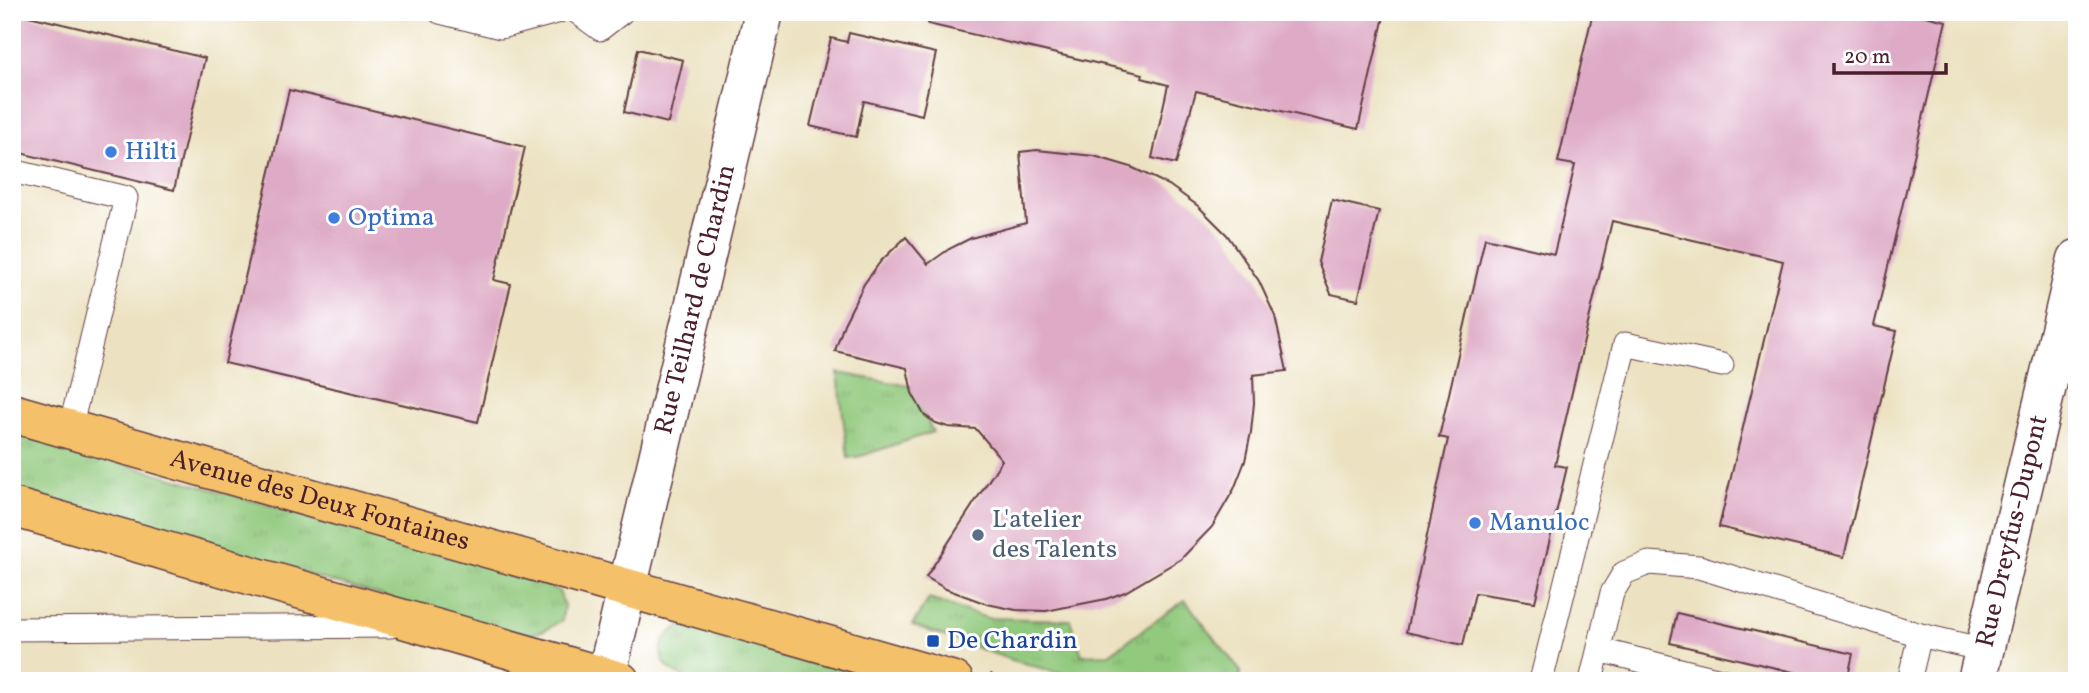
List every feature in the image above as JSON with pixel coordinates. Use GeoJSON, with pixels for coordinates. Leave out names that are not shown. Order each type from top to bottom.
{"type":"FeatureCollection","features":[{"type":"Feature","properties":{"kind":"main road","name":"Avenue des Deux Fontaines"},"geometry":{"type":"LineString","coordinates":[[12,413],[954,681]]}},
{"type":"Feature","properties":{"kind":"main road"},"geometry":{"type":"LineString","coordinates":[[12,507],[613,679]]}},
{"type":"Feature","properties":{"kind":"street","name":"Rue Teilhard de Chardin"},"geometry":{"type":"LineString","coordinates":[[628,587],[764,12]]}},
{"type":"Feature","properties":{"kind":"street","name":"Rue Dreyfus-Dupont"},"geometry":{"type":"LineString","coordinates":[[1981,665],[2077,259]]}},
{"type":"Feature","properties":{"kind":"street"},"geometry":{"type":"LineString","coordinates":[[613,679],[628,587]]}},
{"type":"Feature","properties":{"kind":"lane"},"geometry":{"type":"LineString","coordinates":[[440,12],[501,27],[556,12]]}},
{"type":"Feature","properties":{"kind":"lane"},"geometry":{"type":"LineString","coordinates":[[576,12],[600,29],[622,12]]}},
{"type":"Feature","properties":{"kind":"lane"},"geometry":{"type":"LineString","coordinates":[[12,171],[126,198],[70,429]]}},
{"type":"Feature","properties":{"kind":"lane"},"geometry":{"type":"LineString","coordinates":[[1541,681],[1625,344],[1722,365]]}},
{"type":"Feature","properties":{"kind":"lane"},"geometry":{"type":"LineString","coordinates":[[1591,681],[1612,593],[1623,573],[1649,563],[1699,567],[1920,635],[1981,665]]}},
{"type":"Feature","properties":{"kind":"lane"},"geometry":{"type":"LineString","coordinates":[[12,629],[422,624]]}},
{"type":"Feature","properties":{"kind":"lane"},"geometry":{"type":"LineString","coordinates":[[1909,681],[1920,635]]}},
{"type":"Feature","properties":{"kind":"lane"},"geometry":{"type":"LineString","coordinates":[[1599,650],[1724,681]]}},
{"type":"Feature","properties":{"kind":"green space"},"geometry":{"type":"Polygon","coordinates":[[[838,373],[910,386],[933,432],[848,458],[838,373]]]}},
{"type":"Feature","properties":{"kind":"green space"},"geometry":{"type":"Polygon","coordinates":[[[12,432],[542,583],[559,591],[564,605],[562,620],[545,630],[523,637],[12,489],[12,432]]]}},
{"type":"Feature","properties":{"kind":"green space"},"geometry":{"type":"Polygon","coordinates":[[[929,599],[987,618],[1070,620],[1082,655],[1109,654],[1185,600],[1241,672],[1238,681],[1088,681],[1012,660],[912,625],[929,599]]]}},
{"type":"Feature","properties":{"kind":"green space"},"geometry":{"type":"Polygon","coordinates":[[[687,624],[891,681],[695,681],[673,671],[661,656],[661,649],[668,636],[687,624]]]}},
{"type":"Feature","properties":{"kind":"building"},"geometry":{"type":"Polygon","coordinates":[[[12,12],[205,58],[174,190],[12,151],[12,12]]]}},
{"type":"Feature","properties":{"kind":"building"},"geometry":{"type":"Polygon","coordinates":[[[930,12],[1385,12],[1358,129],[1196,91],[1176,164],[1152,158],[1168,85],[1142,78],[1143,74],[928,24],[930,12]]]}},
{"type":"Feature","properties":{"kind":"building"},"geometry":{"type":"Polygon","coordinates":[[[1593,12],[1909,12],[1946,21],[1874,326],[1897,331],[1844,557],[1719,527],[1783,261],[1612,221],[1555,465],[1567,467],[1535,602],[1475,593],[1463,645],[1406,632],[1448,439],[1439,437],[1485,238],[1554,254],[1575,165],[1558,162],[1593,12]]]}},
{"type":"Feature","properties":{"kind":"building"},"geometry":{"type":"Polygon","coordinates":[[[849,33],[936,53],[922,115],[864,101],[856,137],[810,126],[831,38],[847,42],[849,33]]]}},
{"type":"Feature","properties":{"kind":"building"},"geometry":{"type":"Polygon","coordinates":[[[638,49],[683,60],[668,123],[624,112],[638,49]]]}},
{"type":"Feature","properties":{"kind":"building"},"geometry":{"type":"Polygon","coordinates":[[[289,90],[525,147],[494,280],[511,284],[478,422],[225,363],[289,90]]]}},
{"type":"Feature","properties":{"kind":"building"},"geometry":{"type":"Polygon","coordinates":[[[1037,150],[1094,156],[1131,167],[1169,185],[1198,206],[1227,235],[1259,281],[1275,316],[1287,371],[1253,375],[1254,403],[1245,461],[1234,489],[1212,527],[1181,559],[1125,592],[1106,599],[1046,611],[1016,610],[987,604],[946,589],[926,577],[1002,460],[976,429],[948,427],[924,415],[912,393],[907,368],[835,351],[844,324],[864,284],[881,261],[906,237],[928,264],[971,238],[1026,223],[1020,152],[1037,150]]]}},
{"type":"Feature","properties":{"kind":"building"},"geometry":{"type":"Polygon","coordinates":[[[1332,200],[1379,211],[1358,300],[1331,294],[1318,262],[1332,200]]]}},
{"type":"Feature","properties":{"kind":"building"},"geometry":{"type":"Polygon","coordinates":[[[1677,613],[1853,654],[1847,681],[1831,681],[1670,643],[1677,613]]]}},
{"type":"Feature","properties":{"kind":"place","name":"Hilti"},"geometry":{"type":"Point","coordinates":[111,152]}},
{"type":"Feature","properties":{"kind":"place","name":"Optima"},"geometry":{"type":"Point","coordinates":[334,218]}},
{"type":"Feature","properties":{"kind":"place","name":"Manuloc"},"geometry":{"type":"Point","coordinates":[1475,523]}},
{"type":"Feature","properties":{"kind":"place","name":"L'atelier des Talents"},"geometry":{"type":"Point","coordinates":[978,535]}},
{"type":"Feature","properties":{"kind":"place","name":"De Chardin"},"geometry":{"type":"Point","coordinates":[933,641]}}]}
